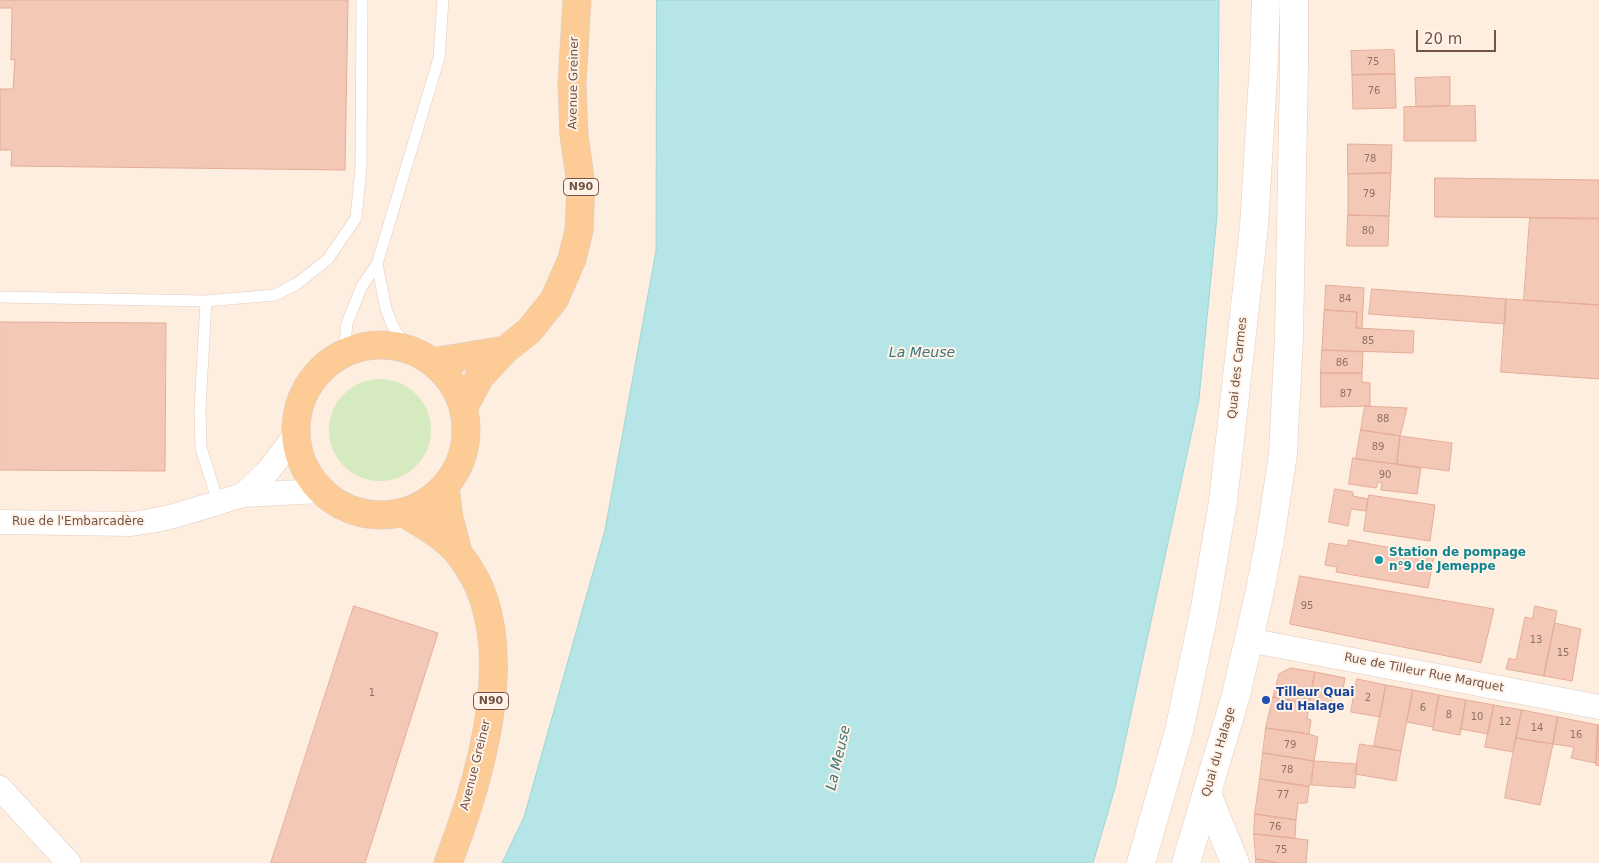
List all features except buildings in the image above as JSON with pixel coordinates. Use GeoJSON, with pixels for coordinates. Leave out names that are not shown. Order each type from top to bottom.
{"type":"FeatureCollection","features":[{"type":"Feature","properties":{"kind":"main road","name":"Avenue Greiner"},"geometry":{"type":"LineString","coordinates":[[464,407],[479,378],[504,350],[529,331],[554,300],[572,259],[579,230],[581,185],[574,135],[572,84],[577,0]]}},
{"type":"Feature","properties":{"kind":"main road","name":"Quai des Carmes"},"geometry":{"type":"LineString","coordinates":[[1179,731],[1204,613],[1223,502],[1254,226],[1266,0]]}},
{"type":"Feature","properties":{"kind":"main road"},"geometry":{"type":"LineString","coordinates":[[1248,640],[1270,539],[1283,454],[1289,326],[1294,0]]}},
{"type":"Feature","properties":{"kind":"main road"},"geometry":{"type":"LineString","coordinates":[[386,344],[406,348],[420,354],[446,374],[464,407],[467,428],[464,449],[457,470],[445,487],[427,503],[404,513],[374,516],[345,508],[320,491],[303,466],[295,436],[298,411],[307,387],[323,368],[344,353],[364,346],[386,344]]}},
{"type":"Feature","properties":{"kind":"main road","name":"Avenue Greiner"},"geometry":{"type":"LineString","coordinates":[[432,362],[504,350]]}},
{"type":"Feature","properties":{"kind":"main road","name":"Avenue Greiner"},"geometry":{"type":"LineString","coordinates":[[445,487],[449,518],[458,552]]}},
{"type":"Feature","properties":{"kind":"main road","name":"Avenue Greiner"},"geometry":{"type":"LineString","coordinates":[[404,513],[432,529],[458,552],[475,579],[484,599],[493,642],[494,682],[480,758],[464,816],[448,863]]}},
{"type":"Feature","properties":{"kind":"main road","name":"Quai du Halage"},"geometry":{"type":"LineString","coordinates":[[1186,863],[1236,695],[1248,640]]}},
{"type":"Feature","properties":{"kind":"main road"},"geometry":{"type":"LineString","coordinates":[[1141,863],[1179,731]]}},
{"type":"Feature","properties":{"kind":"main road"},"geometry":{"type":"LineString","coordinates":[[1158,863],[1187,773],[1179,731]]}},
{"type":"Feature","properties":{"kind":"main road"},"geometry":{"type":"LineString","coordinates":[[1207,794],[1235,863]]}},
{"type":"Feature","properties":{"kind":"street","name":"Rue de l'Embarcadère"},"geometry":{"type":"LineString","coordinates":[[243,495],[268,471],[295,436]]}},
{"type":"Feature","properties":{"kind":"street","name":"Rue de l'Embarcadère"},"geometry":{"type":"LineString","coordinates":[[0,522],[131,524],[174,516],[243,495],[320,491]]}},
{"type":"Feature","properties":{"kind":"street","name":"Rue de Tilleur Rue Marquet"},"geometry":{"type":"LineString","coordinates":[[1248,640],[1599,707]]}},
{"type":"Feature","properties":{"kind":"street"},"geometry":{"type":"LineString","coordinates":[[0,788],[69,863]]}},
{"type":"Feature","properties":{"kind":"lane"},"geometry":{"type":"LineString","coordinates":[[0,297],[206,301],[275,295],[298,283],[328,259],[356,218],[361,168],[362,0]]}},
{"type":"Feature","properties":{"kind":"lane"},"geometry":{"type":"LineString","coordinates":[[344,353],[347,323],[362,286],[377,264],[440,58],[443,0]]}},
{"type":"Feature","properties":{"kind":"lane"},"geometry":{"type":"LineString","coordinates":[[377,264],[386,309],[393,326],[406,348]]}},
{"type":"Feature","properties":{"kind":"lane"},"geometry":{"type":"LineString","coordinates":[[206,301],[200,409],[201,448],[218,502]]}},
{"type":"Feature","properties":{"kind":"green space"},"geometry":{"type":"Polygon","coordinates":[[[380,379],[399,383],[416,394],[427,411],[431,430],[427,449],[416,466],[399,477],[380,481],[361,477],[344,466],[333,449],[329,430],[333,411],[344,394],[361,383],[380,379]]]}},
{"type":"Feature","properties":{"kind":"water","name":"La Meuse"},"geometry":{"type":"Polygon","coordinates":[[[657,0],[1219,0],[1217,216],[1199,399],[1115,788],[1093,863],[502,863],[524,817],[605,530],[656,251],[657,0]]]}},
{"type":"Feature","properties":{"kind":"place","name":"Station de pompage n°9 de Jemeppe"},"geometry":{"type":"Point","coordinates":[1379,560]}},
{"type":"Feature","properties":{"kind":"place","name":"Tilleur Quai du Halage"},"geometry":{"type":"Point","coordinates":[1266,700]}}]}
